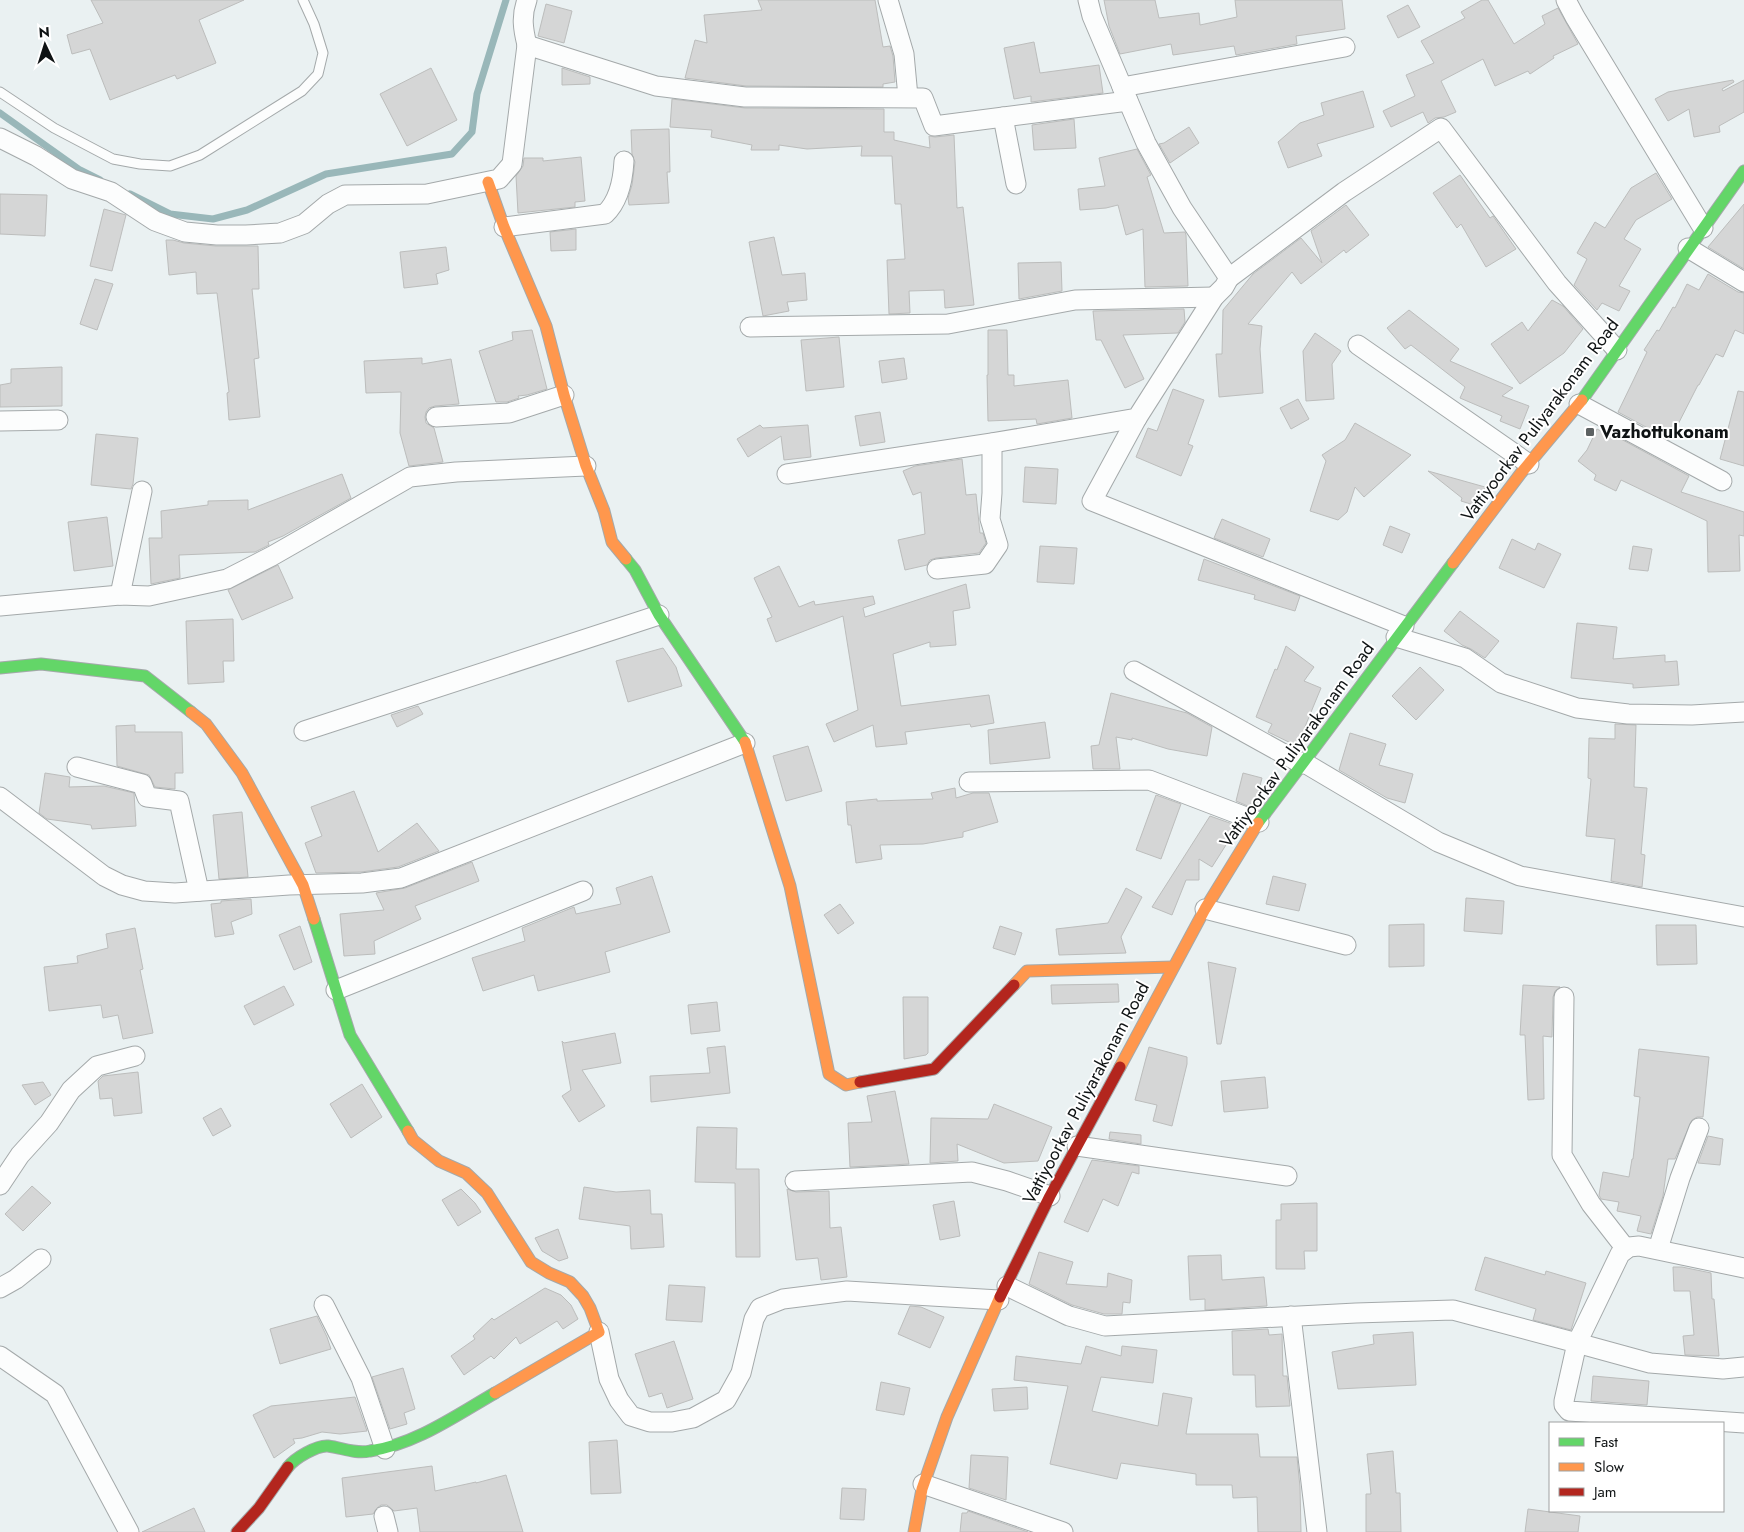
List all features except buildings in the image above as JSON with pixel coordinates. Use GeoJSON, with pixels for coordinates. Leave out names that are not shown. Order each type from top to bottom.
{"type":"FeatureCollection","features":[{"type":"Feature","properties":{"kind":"street"},"geometry":{"type":"LineString","coordinates":[[0,138],[36,156],[72,179],[111,192],[155,221],[185,232],[246,235],[280,233],[304,224],[328,204],[345,195],[427,194],[488,182],[499,179],[512,164],[526,46],[522,28],[523,11],[527,0]]}},
{"type":"Feature","properties":{"kind":"street"},"geometry":{"type":"LineString","coordinates":[[888,0],[904,54],[908,97]]}},
{"type":"Feature","properties":{"kind":"street"},"geometry":{"type":"LineString","coordinates":[[1088,0],[1092,16],[1146,143],[1182,208],[1229,278]]}},
{"type":"Feature","properties":{"kind":"street"},"geometry":{"type":"LineString","coordinates":[[1566,0],[1702,228]]}},
{"type":"Feature","properties":{"kind":"street"},"geometry":{"type":"LineString","coordinates":[[526,46],[656,86],[745,97],[923,98],[934,126],[1003,117],[1125,94],[1345,47]]}},
{"type":"Feature","properties":{"kind":"street"},"geometry":{"type":"LineString","coordinates":[[1003,117],[1016,184]]}},
{"type":"Feature","properties":{"kind":"street"},"geometry":{"type":"LineString","coordinates":[[1617,350],[1557,283],[1441,128],[1344,192],[1229,278],[1224,287],[1214,297],[1137,418],[1092,500],[1465,658],[1501,683],[1577,708],[1628,714],[1683,715],[1744,712]]}},
{"type":"Feature","properties":{"kind":"street"},"geometry":{"type":"LineString","coordinates":[[504,227],[605,214],[612,208],[623,179],[624,162]]}},
{"type":"Feature","properties":{"kind":"street","name":"Vattiyoorkav Puliyarakonam Road"},"geometry":{"type":"LineString","coordinates":[[914,1532],[923,1484],[947,1417],[1003,1293],[1050,1196],[1205,909],[1259,822],[1302,763],[1529,464],[1579,404],[1744,171]]}},
{"type":"Feature","properties":{"kind":"street"},"geometry":{"type":"LineString","coordinates":[[488,182],[504,227],[546,326],[564,395],[586,466],[604,512],[612,542],[635,570],[659,616],[744,744],[790,886],[830,1074],[846,1085],[934,1070],[1026,971],[1173,967]]}},
{"type":"Feature","properties":{"kind":"street"},"geometry":{"type":"LineString","coordinates":[[1688,248],[1744,282]]}},
{"type":"Feature","properties":{"kind":"street"},"geometry":{"type":"LineString","coordinates":[[750,327],[948,324],[1075,300],[1214,297]]}},
{"type":"Feature","properties":{"kind":"street"},"geometry":{"type":"LineString","coordinates":[[1358,345],[1529,464]]}},
{"type":"Feature","properties":{"kind":"street"},"geometry":{"type":"LineString","coordinates":[[436,417],[509,413],[564,395]]}},
{"type":"Feature","properties":{"kind":"street"},"geometry":{"type":"LineString","coordinates":[[1579,404],[1722,481]]}},
{"type":"Feature","properties":{"kind":"street"},"geometry":{"type":"LineString","coordinates":[[787,474],[992,444],[1137,418]]}},
{"type":"Feature","properties":{"kind":"street"},"geometry":{"type":"LineString","coordinates":[[0,421],[58,420]]}},
{"type":"Feature","properties":{"kind":"street"},"geometry":{"type":"LineString","coordinates":[[937,569],[985,564],[998,545],[990,519],[992,444]]}},
{"type":"Feature","properties":{"kind":"street"},"geometry":{"type":"LineString","coordinates":[[0,606],[120,595],[149,596],[227,579],[272,556],[410,477],[456,472],[586,466]]}},
{"type":"Feature","properties":{"kind":"street"},"geometry":{"type":"LineString","coordinates":[[120,595],[142,491]]}},
{"type":"Feature","properties":{"kind":"street"},"geometry":{"type":"LineString","coordinates":[[304,731],[659,616]]}},
{"type":"Feature","properties":{"kind":"street"},"geometry":{"type":"LineString","coordinates":[[0,668],[41,664],[145,676],[206,724],[242,773],[303,885],[350,1035],[413,1140],[439,1161],[466,1172],[487,1193],[531,1262],[549,1273],[570,1282],[583,1296],[590,1308],[599,1332],[609,1379],[619,1400],[631,1416],[650,1422],[672,1422],[693,1418],[726,1400],[741,1373],[754,1319],[760,1308],[783,1300],[847,1291],[1003,1293],[1069,1316],[1105,1326],[1453,1310],[1650,1363],[1723,1369],[1744,1367]]}},
{"type":"Feature","properties":{"kind":"street"},"geometry":{"type":"LineString","coordinates":[[1134,671],[1302,763],[1438,842],[1520,876],[1744,916]]}},
{"type":"Feature","properties":{"kind":"street"},"geometry":{"type":"LineString","coordinates":[[0,797],[104,876],[122,886],[144,891],[175,893],[362,883],[401,878],[744,744]]}},
{"type":"Feature","properties":{"kind":"street"},"geometry":{"type":"LineString","coordinates":[[77,767],[142,784],[148,797],[179,801],[199,891]]}},
{"type":"Feature","properties":{"kind":"street"},"geometry":{"type":"LineString","coordinates":[[969,782],[1149,780],[1259,822]]}},
{"type":"Feature","properties":{"kind":"street"},"geometry":{"type":"LineString","coordinates":[[336,990],[583,891]]}},
{"type":"Feature","properties":{"kind":"street"},"geometry":{"type":"LineString","coordinates":[[1205,909],[1346,945]]}},
{"type":"Feature","properties":{"kind":"street"},"geometry":{"type":"LineString","coordinates":[[1564,997],[1562,1156],[1591,1204],[1626,1249]]}},
{"type":"Feature","properties":{"kind":"street"},"geometry":{"type":"LineString","coordinates":[[0,1185],[20,1155],[49,1123],[78,1084],[97,1066],[135,1056]]}},
{"type":"Feature","properties":{"kind":"street"},"geometry":{"type":"LineString","coordinates":[[1658,1249],[1680,1178],[1699,1128]]}},
{"type":"Feature","properties":{"kind":"street"},"geometry":{"type":"LineString","coordinates":[[1077,1146],[1287,1176]]}},
{"type":"Feature","properties":{"kind":"street"},"geometry":{"type":"LineString","coordinates":[[795,1181],[972,1172],[1007,1181],[1050,1196]]}},
{"type":"Feature","properties":{"kind":"street"},"geometry":{"type":"LineString","coordinates":[[1744,1268],[1640,1246],[1626,1249],[1620,1254],[1577,1344],[1564,1401],[1567,1411],[1744,1423]]}},
{"type":"Feature","properties":{"kind":"street"},"geometry":{"type":"LineString","coordinates":[[0,1288],[16,1279],[41,1259]]}},
{"type":"Feature","properties":{"kind":"street"},"geometry":{"type":"LineString","coordinates":[[324,1305],[361,1378],[385,1449]]}},
{"type":"Feature","properties":{"kind":"street"},"geometry":{"type":"LineString","coordinates":[[1291,1316],[1316,1532]]}},
{"type":"Feature","properties":{"kind":"street"},"geometry":{"type":"LineString","coordinates":[[237,1532],[259,1508],[291,1464],[308,1452],[326,1446],[359,1453],[385,1449],[425,1434],[599,1332]]}},
{"type":"Feature","properties":{"kind":"street"},"geometry":{"type":"LineString","coordinates":[[0,1356],[55,1394],[128,1532]]}},
{"type":"Feature","properties":{"kind":"street"},"geometry":{"type":"LineString","coordinates":[[923,1484],[1063,1532]]}},
{"type":"Feature","properties":{"kind":"lane"},"geometry":{"type":"LineString","coordinates":[[0,92],[54,128],[113,159],[140,164],[170,166],[200,155],[302,91],[318,74],[323,53],[314,24],[303,0]]}},
{"type":"Feature","properties":{"kind":"waterway"},"geometry":{"type":"LineString","coordinates":[[130,194],[170,214],[213,219],[247,210],[326,174],[452,154],[472,132],[477,94],[506,0]]}},
{"type":"Feature","properties":{"kind":"waterway"},"geometry":{"type":"LineString","coordinates":[[0,113],[80,170],[100,180]]}},
{"type":"Feature","properties":{"kind":"traffic: fast"},"geometry":{"type":"LineString","coordinates":[[1582,400],[1744,171]]}},
{"type":"Feature","properties":{"kind":"traffic: fast"},"geometry":{"type":"LineString","coordinates":[[626,559],[635,570],[659,615],[745,742]]}},
{"type":"Feature","properties":{"kind":"traffic: fast"},"geometry":{"type":"LineString","coordinates":[[1258,823],[1453,563]]}},
{"type":"Feature","properties":{"kind":"traffic: fast"},"geometry":{"type":"LineString","coordinates":[[0,668],[41,664],[145,676],[191,712]]}},
{"type":"Feature","properties":{"kind":"traffic: fast"},"geometry":{"type":"LineString","coordinates":[[314,919],[350,1035],[408,1131]]}},
{"type":"Feature","properties":{"kind":"traffic: fast"},"geometry":{"type":"LineString","coordinates":[[288,1467],[306,1453],[323,1446],[365,1452],[403,1442],[435,1428],[495,1393]]}},
{"type":"Feature","properties":{"kind":"traffic: slow"},"geometry":{"type":"LineString","coordinates":[[488,182],[504,227],[546,326],[564,395],[586,466],[604,511],[612,542],[626,559]]}},
{"type":"Feature","properties":{"kind":"traffic: slow"},"geometry":{"type":"LineString","coordinates":[[1453,563],[1521,473],[1582,400]]}},
{"type":"Feature","properties":{"kind":"traffic: slow"},"geometry":{"type":"LineString","coordinates":[[191,712],[206,724],[242,773],[303,885],[314,919]]}},
{"type":"Feature","properties":{"kind":"traffic: slow"},"geometry":{"type":"LineString","coordinates":[[745,742],[790,886],[829,1074],[846,1085],[860,1082]]}},
{"type":"Feature","properties":{"kind":"traffic: slow"},"geometry":{"type":"LineString","coordinates":[[1120,1067],[1205,909],[1258,823]]}},
{"type":"Feature","properties":{"kind":"traffic: slow"},"geometry":{"type":"LineString","coordinates":[[1014,985],[1027,971],[1173,967]]}},
{"type":"Feature","properties":{"kind":"traffic: slow"},"geometry":{"type":"LineString","coordinates":[[408,1131],[413,1140],[439,1161],[466,1173],[487,1193],[531,1262],[549,1273],[570,1282],[583,1296],[590,1308],[599,1332],[495,1393]]}},
{"type":"Feature","properties":{"kind":"traffic: slow"},"geometry":{"type":"LineString","coordinates":[[914,1532],[922,1489],[947,1417],[1000,1297]]}},
{"type":"Feature","properties":{"kind":"traffic: jam"},"geometry":{"type":"LineString","coordinates":[[860,1082],[934,1069],[1014,985]]}},
{"type":"Feature","properties":{"kind":"traffic: jam"},"geometry":{"type":"LineString","coordinates":[[1000,1297],[1050,1196],[1120,1067]]}},
{"type":"Feature","properties":{"kind":"traffic: jam"},"geometry":{"type":"LineString","coordinates":[[237,1532],[259,1508],[288,1467]]}},
{"type":"Feature","properties":{"kind":"place","name":"Vazhottukonam"},"geometry":{"type":"Point","coordinates":[1590,432]}}]}
